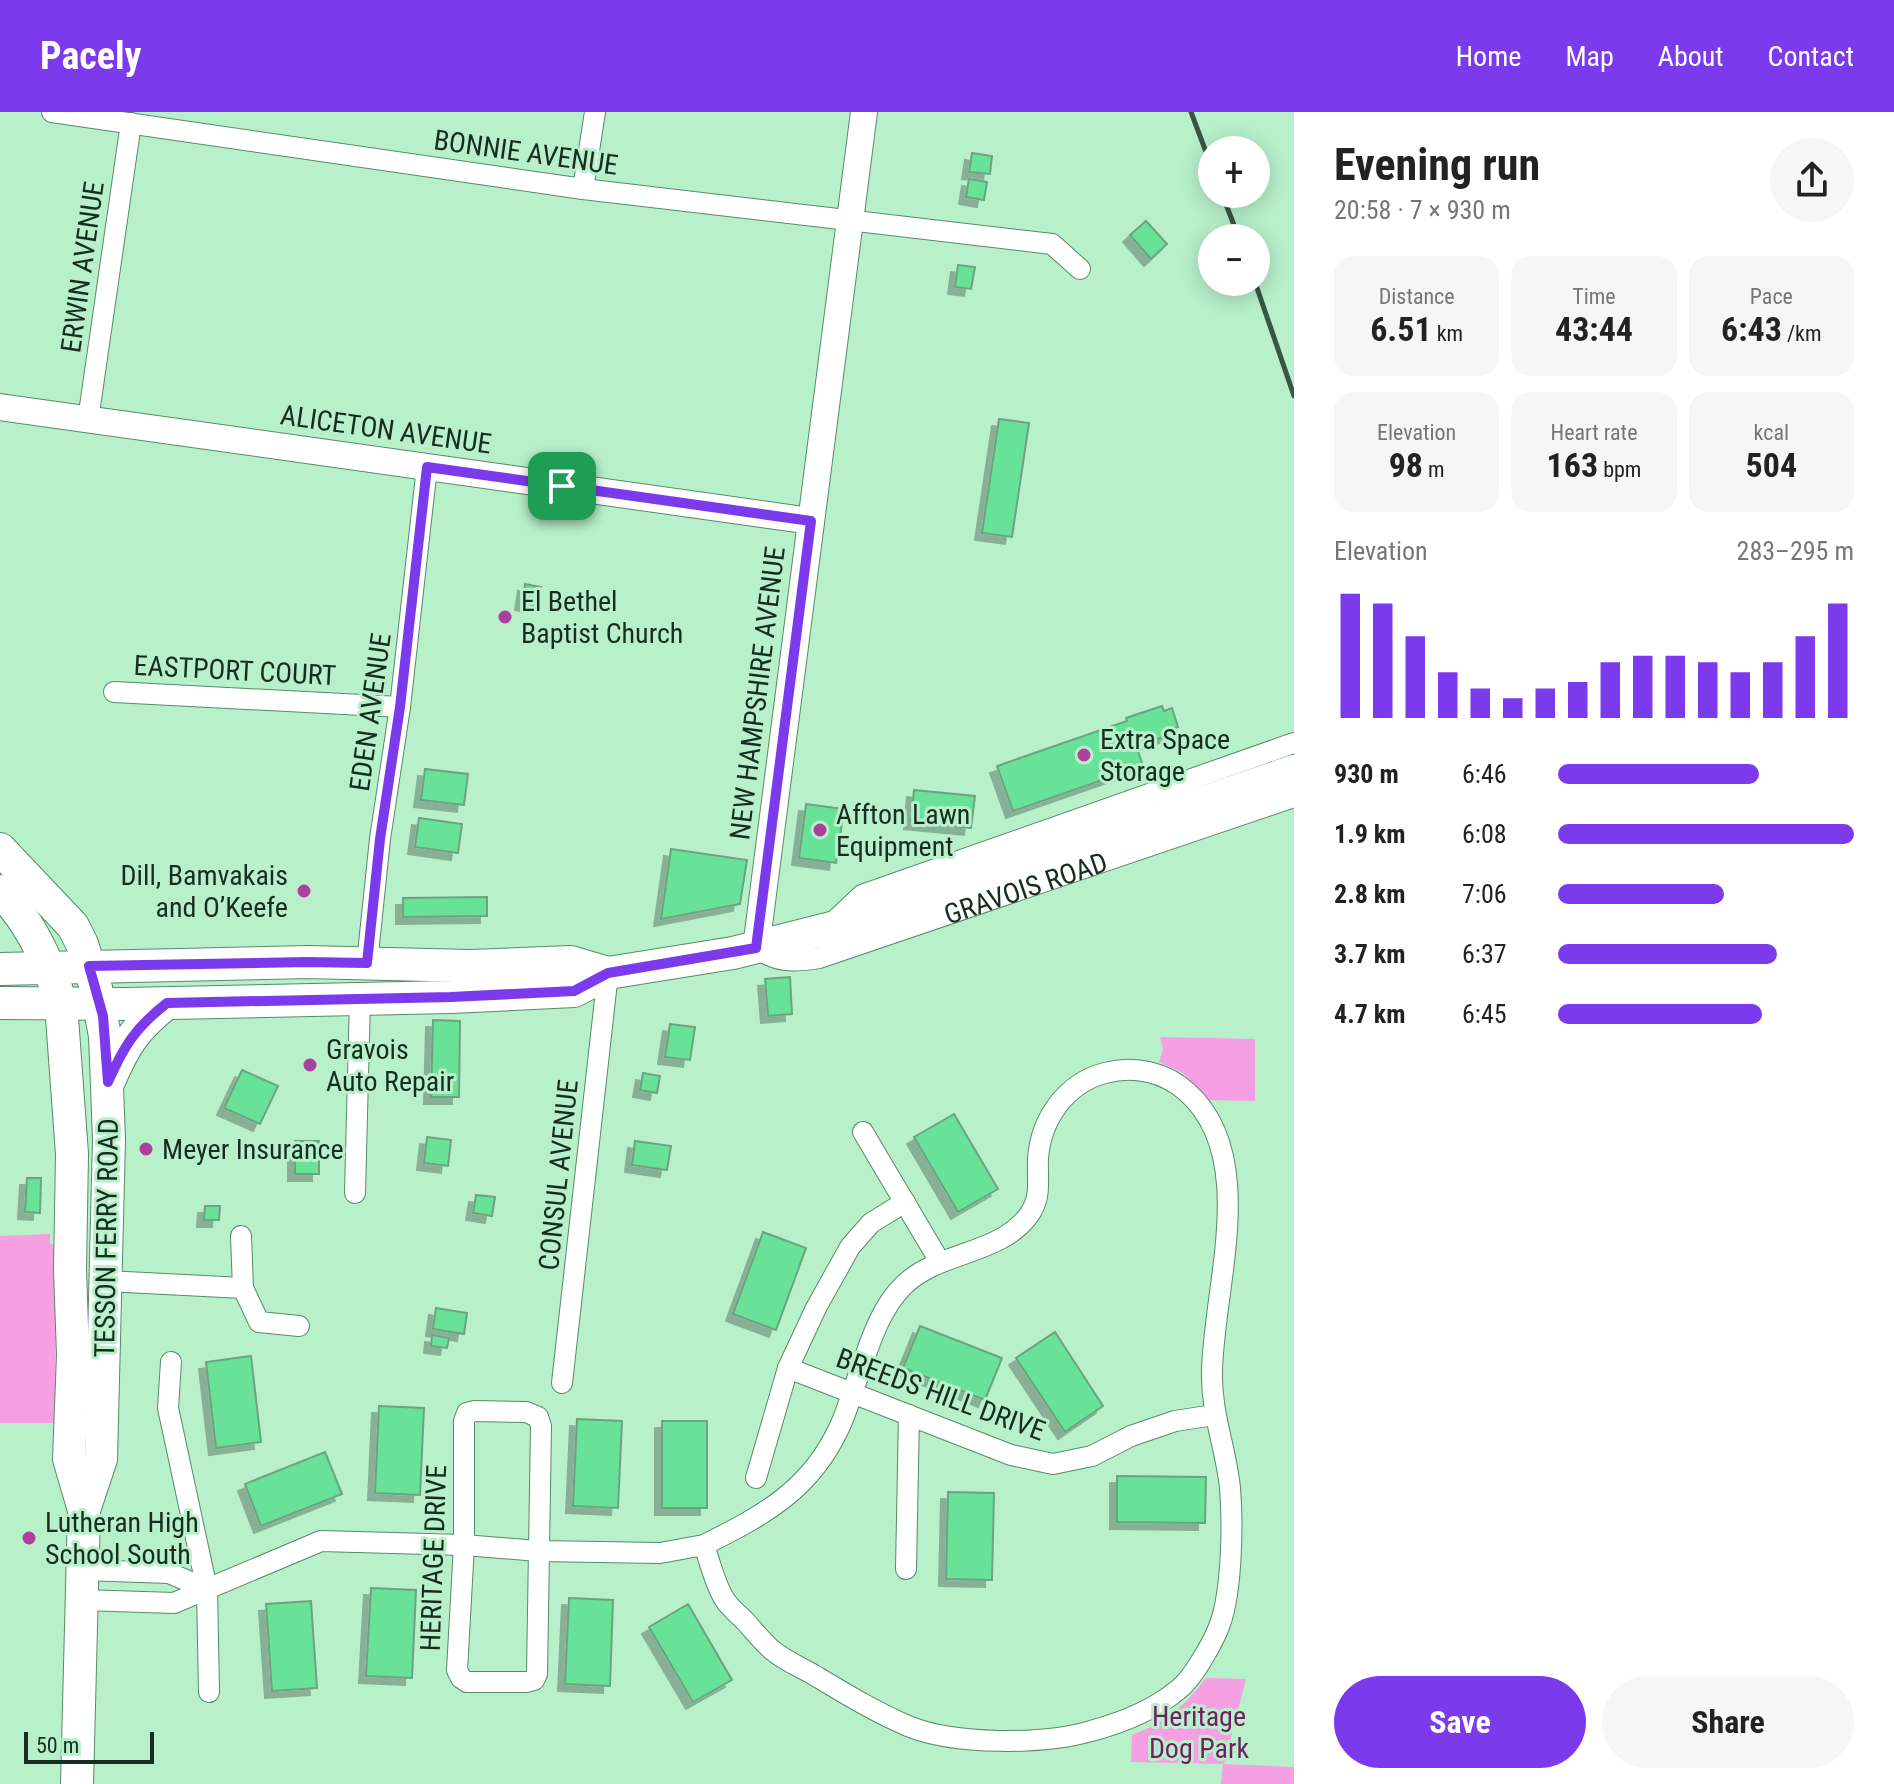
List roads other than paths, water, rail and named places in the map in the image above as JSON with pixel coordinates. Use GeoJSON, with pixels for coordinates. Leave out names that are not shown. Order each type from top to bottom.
{"type":"FeatureCollection","features":[{"type":"Feature","properties":{"kind":"main road","name":"GRAVOIS ROAD"},"geometry":{"type":"LineString","coordinates":[[0,1003],[167,1003],[574,991],[608,973],[756,948],[823,932],[1294,771]]}},
{"type":"Feature","properties":{"kind":"main road","name":"TESSON FERRY ROAD"},"geometry":{"type":"LineString","coordinates":[[0,849],[73,926],[100,1004],[108,1082],[101,1459],[84,1510],[77,1784]]}},
{"type":"Feature","properties":{"kind":"main road","name":"TESSON FERRY ROAD"},"geometry":{"type":"LineString","coordinates":[[0,891],[25,920],[48,967],[61,1004],[72,1154],[70,1270],[73,1355],[69,1459],[84,1510]]}},
{"type":"Feature","properties":{"kind":"main road","name":"GRAVOIS ROAD"},"geometry":{"type":"LineString","coordinates":[[0,969],[307,962],[470,966],[571,962],[608,973]]}},
{"type":"Feature","properties":{"kind":"main road"},"geometry":{"type":"LineString","coordinates":[[108,1082],[136,1030],[167,1003]]}},
{"type":"Feature","properties":{"kind":"street","name":"BONNIE AVENUE"},"geometry":{"type":"LineString","coordinates":[[52,112],[583,189],[1052,244],[1080,269]]}},
{"type":"Feature","properties":{"kind":"street"},"geometry":{"type":"LineString","coordinates":[[583,189],[595,112]]}},
{"type":"Feature","properties":{"kind":"street","name":"NEW HAMPSHIRE AVENUE"},"geometry":{"type":"LineString","coordinates":[[756,948],[864,112]]}},
{"type":"Feature","properties":{"kind":"street","name":"ERWIN AVENUE"},"geometry":{"type":"LineString","coordinates":[[88,420],[131,123]]}},
{"type":"Feature","properties":{"kind":"street","name":"ALICETON AVENUE"},"geometry":{"type":"LineString","coordinates":[[0,407],[811,521]]}},
{"type":"Feature","properties":{"kind":"street","name":"EDEN AVENUE"},"geometry":{"type":"LineString","coordinates":[[367,963],[427,467]]}},
{"type":"Feature","properties":{"kind":"street","name":"EASTPORT COURT"},"geometry":{"type":"LineString","coordinates":[[114,692],[400,707]]}},
{"type":"Feature","properties":{"kind":"street","name":"GRAVOIS ROAD"},"geometry":{"type":"LineString","coordinates":[[823,932],[862,895],[1294,743]]}},
{"type":"Feature","properties":{"kind":"street","name":"GRAVOIS ROAD"},"geometry":{"type":"LineString","coordinates":[[756,948],[772,959],[799,961],[819,958],[1294,797]]}},
{"type":"Feature","properties":{"kind":"street","name":"CONSUL AVENUE"},"geometry":{"type":"LineString","coordinates":[[562,1383],[608,973]]}},
{"type":"Feature","properties":{"kind":"street"},"geometry":{"type":"LineString","coordinates":[[355,1193],[360,998]]}},
{"type":"Feature","properties":{"kind":"street"},"geometry":{"type":"LineString","coordinates":[[82,1585],[174,1603],[321,1541],[660,1553],[704,1545],[762,1516],[802,1485],[821,1462],[834,1438],[885,1309],[904,1285],[940,1262],[1017,1231],[1034,1209],[1039,1196],[1041,1132],[1067,1092],[1101,1074],[1124,1069],[1157,1073],[1177,1083],[1197,1101],[1214,1125],[1222,1153],[1227,1198],[1227,1251],[1212,1371],[1214,1415],[1230,1486],[1229,1565],[1221,1623],[1181,1688],[1141,1713],[1075,1735],[958,1739],[912,1728],[863,1704],[773,1651],[724,1599],[704,1545]]}},
{"type":"Feature","properties":{"kind":"street"},"geometry":{"type":"LineString","coordinates":[[863,1132],[940,1262]]}},
{"type":"Feature","properties":{"kind":"street"},"geometry":{"type":"LineString","coordinates":[[756,1478],[788,1368],[816,1308],[850,1247],[871,1223],[905,1202]]}},
{"type":"Feature","properties":{"kind":"street"},"geometry":{"type":"LineString","coordinates":[[241,1236],[243,1288],[259,1322],[299,1326]]}},
{"type":"Feature","properties":{"kind":"street"},"geometry":{"type":"LineString","coordinates":[[106,1281],[243,1288]]}},
{"type":"Feature","properties":{"kind":"street"},"geometry":{"type":"LineString","coordinates":[[171,1362],[168,1408],[207,1589],[209,1692]]}},
{"type":"Feature","properties":{"kind":"street","name":"BREEDS HILL DRIVE"},"geometry":{"type":"LineString","coordinates":[[788,1368],[1011,1455],[1053,1464],[1092,1456],[1131,1436],[1175,1421],[1214,1415]]}},
{"type":"Feature","properties":{"kind":"street","name":"HERITAGE DRIVE"},"geometry":{"type":"LineString","coordinates":[[526,1412],[538,1417],[541,1426],[538,1551],[537,1674],[534,1680],[467,1682],[457,1670],[464,1545],[464,1421],[467,1413],[526,1412]]}},
{"type":"Feature","properties":{"kind":"street"},"geometry":{"type":"LineString","coordinates":[[906,1569],[909,1415]]}},
{"type":"Feature","properties":{"kind":"street"},"geometry":{"type":"LineString","coordinates":[[82,1585],[169,1573],[207,1589]]}},
{"type":"Feature","properties":{"kind":"railway"},"geometry":{"type":"LineString","coordinates":[[1191,112],[1200,136]]}},
{"type":"Feature","properties":{"kind":"railway"},"geometry":{"type":"LineString","coordinates":[[1227,208],[1234,224]]}},
{"type":"Feature","properties":{"kind":"railway"},"geometry":{"type":"LineString","coordinates":[[1260,296],[1294,396]]}},
{"type":"Feature","properties":{"kind":"place","name":"El Bethel Baptist Church"},"geometry":{"type":"Point","coordinates":[505,617]}},
{"type":"Feature","properties":{"kind":"place","name":"Extra Space Storage"},"geometry":{"type":"Point","coordinates":[1084,755]}},
{"type":"Feature","properties":{"kind":"place","name":"Affton Lawn Equipment"},"geometry":{"type":"Point","coordinates":[820,830]}},
{"type":"Feature","properties":{"kind":"place","name":"Dill, Bamvakais and O’Keefe"},"geometry":{"type":"Point","coordinates":[304,891]}},
{"type":"Feature","properties":{"kind":"place","name":"Gravois Auto Repair"},"geometry":{"type":"Point","coordinates":[310,1065]}},
{"type":"Feature","properties":{"kind":"place","name":"Meyer Insurance"},"geometry":{"type":"Point","coordinates":[146,1149]}},
{"type":"Feature","properties":{"kind":"place","name":"Lutheran High School South"},"geometry":{"type":"Point","coordinates":[29,1538]}},
{"type":"Feature","properties":{"kind":"park label","name":"Heritage Dog Park"},"geometry":{"type":"Point","coordinates":[1199,1732]}}]}
